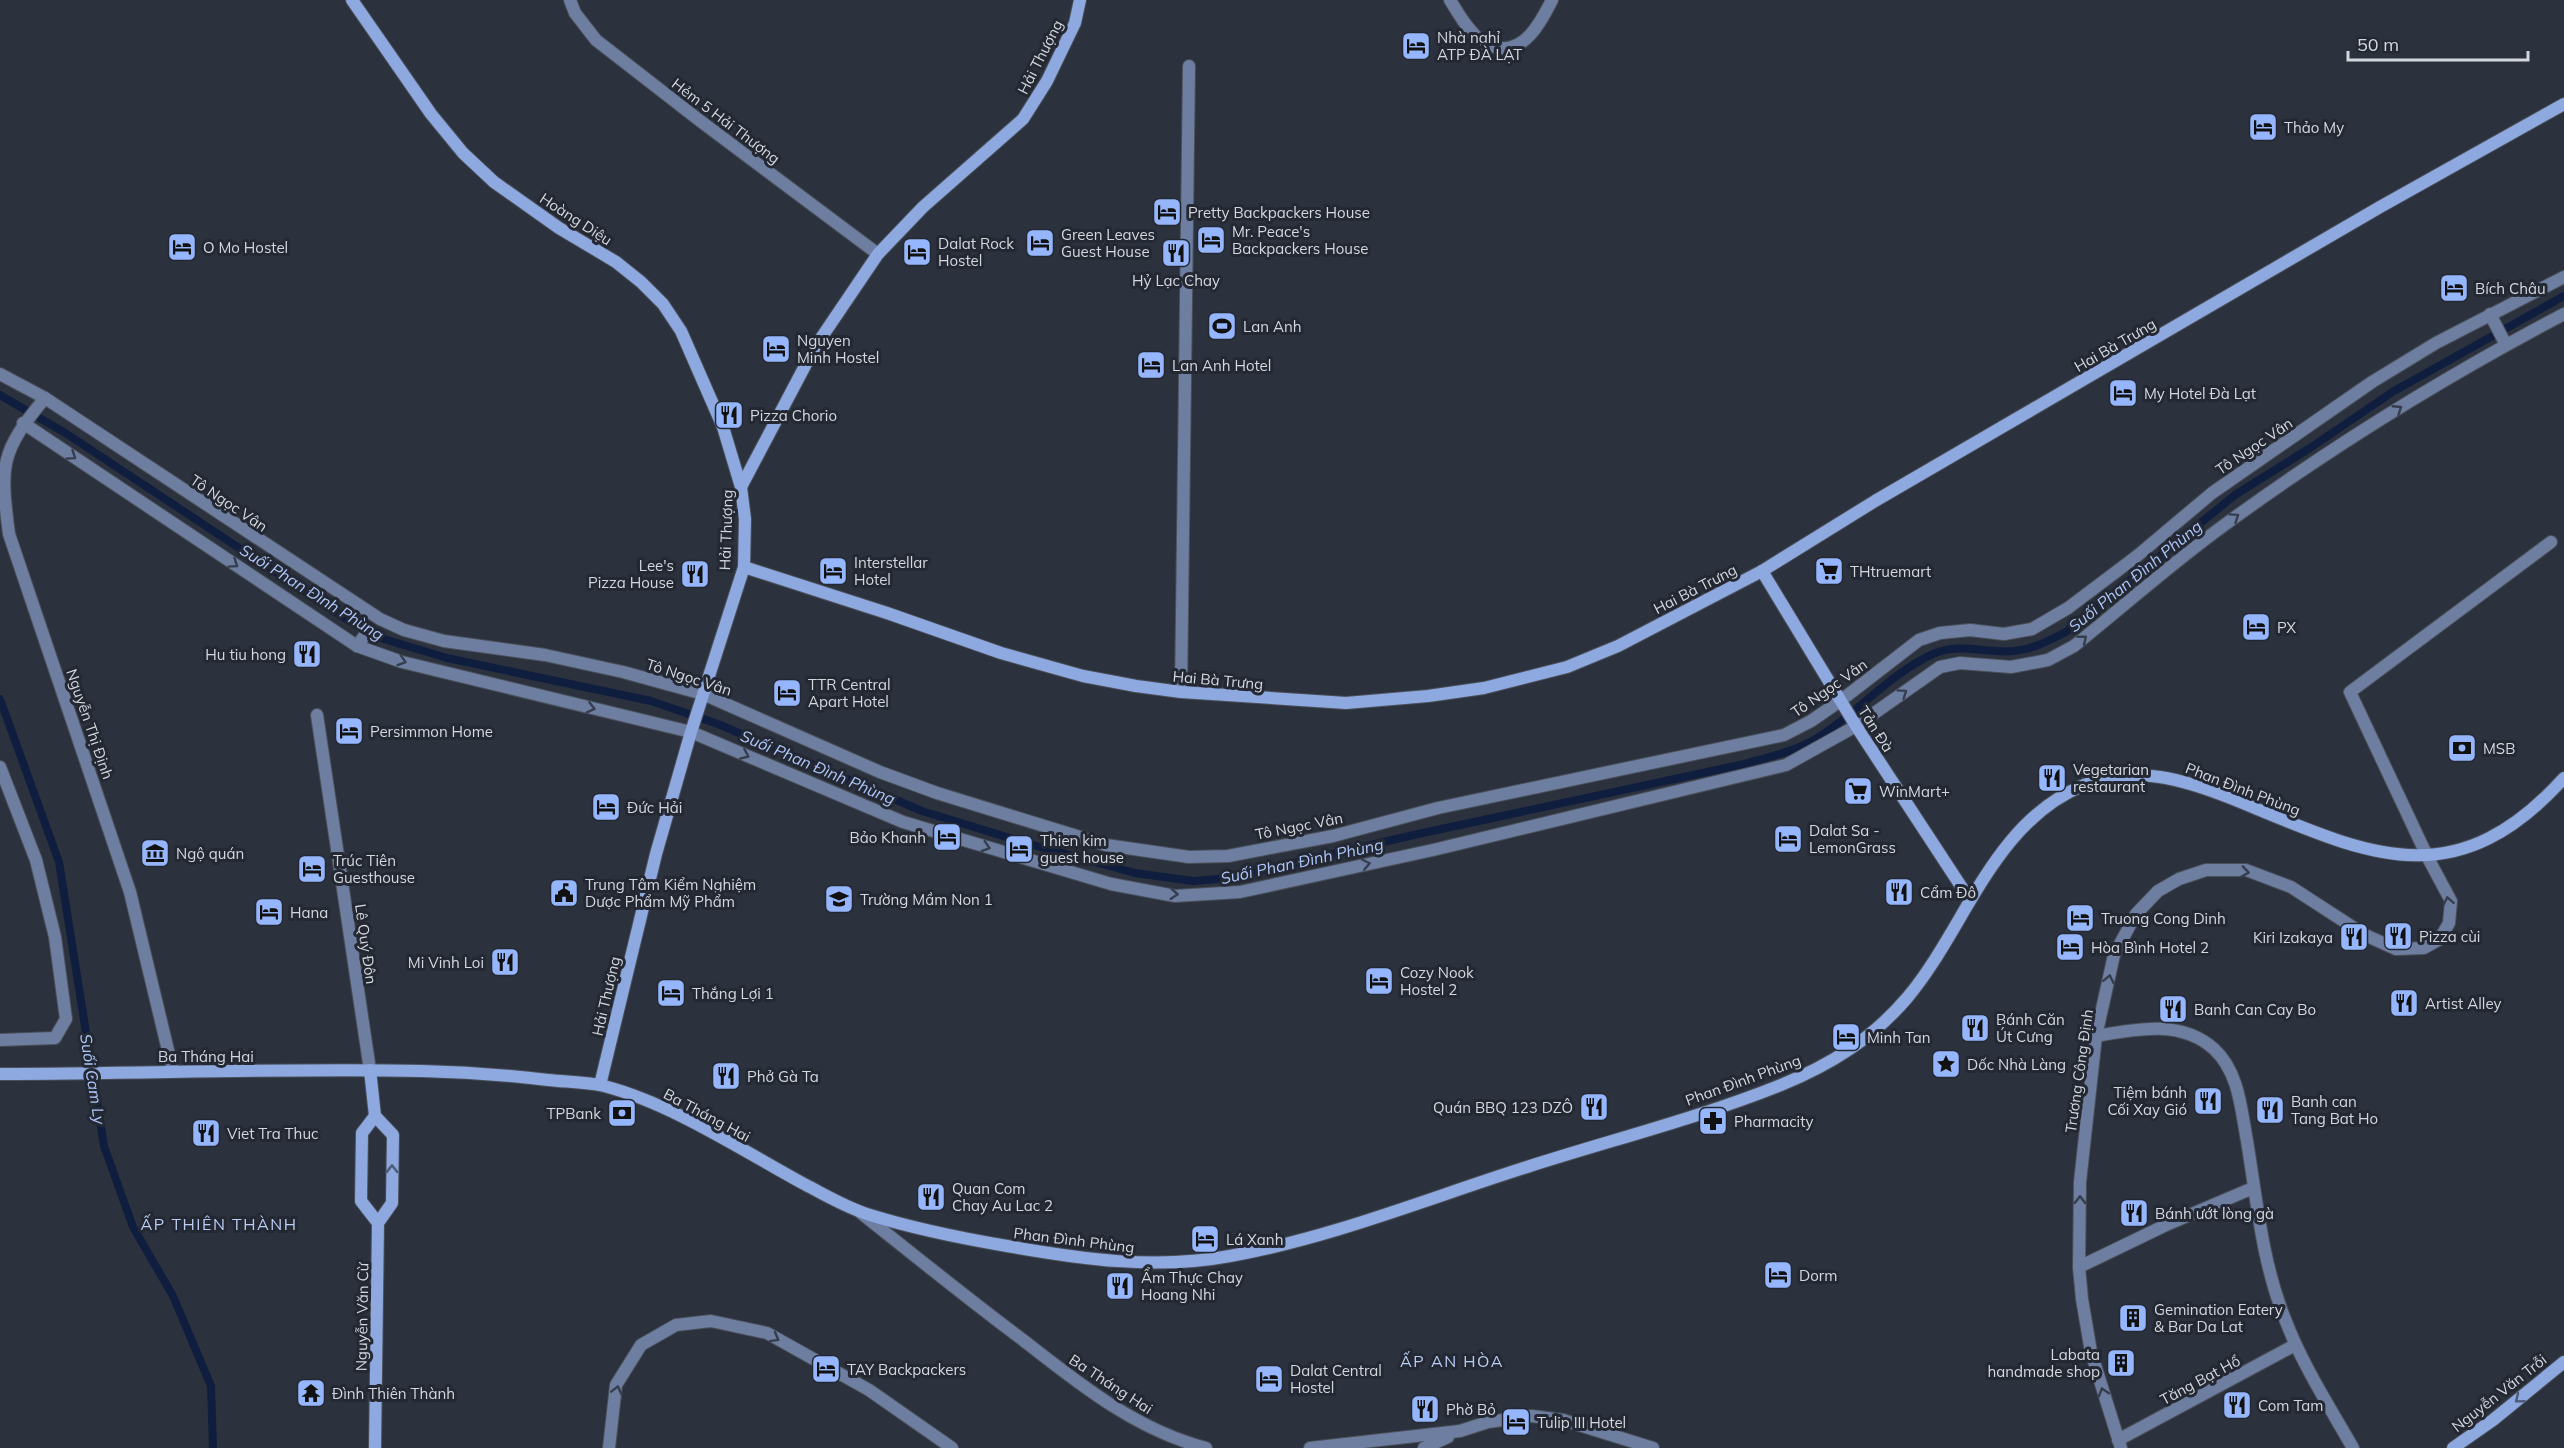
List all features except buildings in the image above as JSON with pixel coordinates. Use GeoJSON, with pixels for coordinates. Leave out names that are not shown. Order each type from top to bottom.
{"type":"FeatureCollection","features":[{"type":"Feature","properties":{"kind":"street","name":"Hoàng Diệu"},"geometry":{"type":"LineString","coordinates":[[352,0],[431,114],[463,153],[494,182],[549,221],[616,262],[663,304],[681,331],[723,427],[741,487]]}},
{"type":"Feature","properties":{"kind":"street","name":"Hẻm 5 Hải Thượng"},"geometry":{"type":"LineString","coordinates":[[570,0],[575,13],[596,40],[878,254]]}},
{"type":"Feature","properties":{"kind":"street","name":"Hải Thượng"},"geometry":{"type":"LineString","coordinates":[[600,1085],[656,854],[691,732],[744,567],[745,519],[741,487],[815,346],[878,254],[923,207],[1023,119],[1047,81],[1075,23],[1080,0]]}},
{"type":"Feature","properties":{"kind":"street"},"geometry":{"type":"LineString","coordinates":[[1450,0],[1464,22],[1484,44],[1503,49],[1520,44],[1532,34],[1551,0]]}},
{"type":"Feature","properties":{"kind":"street"},"geometry":{"type":"LineString","coordinates":[[1181,693],[1189,66]]}},
{"type":"Feature","properties":{"kind":"street","name":"Hai Bà Trưng"},"geometry":{"type":"LineString","coordinates":[[744,567],[1001,653],[1083,676],[1181,693],[1346,703],[1428,696],[1485,688],[1567,667],[1598,654],[1762,571],[1875,501],[2370,213],[2564,104]]}},
{"type":"Feature","properties":{"kind":"street","name":"Tô Ngọc Vân"},"geometry":{"type":"LineString","coordinates":[[0,374],[380,619],[404,630],[444,641],[544,655],[623,672],[703,694],[880,772],[937,793],[1106,845],[1189,857],[1228,855],[1333,836],[1438,808],[1784,735],[1811,721],[1840,701],[1919,640],[1940,633],[1970,630],[2004,634],[2032,629],[2068,608],[2249,466],[2372,382],[2564,277]]}},
{"type":"Feature","properties":{"kind":"street"},"geometry":{"type":"LineString","coordinates":[[24,423],[359,644],[402,662],[691,732],[903,822],[1111,884],[1175,896],[1251,890],[1433,850],[1786,765],[1856,726],[1940,667],[1960,663],[2010,667],[2048,660],[2074,646],[2222,526],[2402,406],[2504,342],[2564,314]]}},
{"type":"Feature","properties":{"kind":"street"},"geometry":{"type":"LineString","coordinates":[[2492,317],[2504,342]]}},
{"type":"Feature","properties":{"kind":"street","name":"Nguyễn Thị Định"},"geometry":{"type":"LineString","coordinates":[[43,402],[11,442],[2,469],[2,492],[9,534],[130,892],[173,1071]]}},
{"type":"Feature","properties":{"kind":"street"},"geometry":{"type":"LineString","coordinates":[[2428,858],[2350,692],[2551,542]]}},
{"type":"Feature","properties":{"kind":"street","name":"Tản Đà"},"geometry":{"type":"LineString","coordinates":[[1762,571],[1840,701],[1970,900]]}},
{"type":"Feature","properties":{"kind":"street"},"geometry":{"type":"LineString","coordinates":[[359,644],[368,631]]}},
{"type":"Feature","properties":{"kind":"street","name":"Lê Quý Đôn"},"geometry":{"type":"LineString","coordinates":[[317,715],[370,1070]]}},
{"type":"Feature","properties":{"kind":"street"},"geometry":{"type":"LineString","coordinates":[[0,766],[36,860],[55,937],[66,1019],[55,1038],[0,1040]]}},
{"type":"Feature","properties":{"kind":"street","name":"Phan Đình Phùng"},"geometry":{"type":"LineString","coordinates":[[860,1212],[939,1234],[1058,1255],[1125,1263],[1184,1262],[1232,1256],[1321,1234],[1740,1100],[1809,1073],[1844,1055],[1874,1032],[1910,995],[2014,835],[2054,802],[2087,783],[2126,775],[2164,776],[2202,786],[2318,835],[2386,854],[2428,858],[2470,847],[2509,829],[2547,797],[2564,778]]}},
{"type":"Feature","properties":{"kind":"street","name":"Trương Công Định"},"geometry":{"type":"LineString","coordinates":[[2120,1444],[2091,1352],[2079,1267],[2080,1182],[2096,1036],[2114,955],[2136,914],[2158,891],[2179,879],[2206,870],[2246,870],[2291,887],[2365,935],[2396,949],[2424,948],[2440,939],[2449,923],[2451,901],[2428,858]]}},
{"type":"Feature","properties":{"kind":"street"},"geometry":{"type":"LineString","coordinates":[[2096,1036],[2140,1028],[2190,1033],[2213,1048],[2227,1065],[2238,1090],[2253,1188],[2273,1284],[2295,1346],[2353,1448]]}},
{"type":"Feature","properties":{"kind":"street"},"geometry":{"type":"LineString","coordinates":[[370,1070],[375,1116],[362,1133],[361,1201],[378,1223]]}},
{"type":"Feature","properties":{"kind":"street","name":"Ba Tháng Hai"},"geometry":{"type":"LineString","coordinates":[[0,1074],[370,1070],[480,1073],[600,1085],[661,1106],[860,1212],[1080,1385],[1133,1419],[1186,1443],[1206,1448]]}},
{"type":"Feature","properties":{"kind":"street","name":"Nguyễn Văn Cừ"},"geometry":{"type":"LineString","coordinates":[[375,1116],[393,1135],[392,1203],[378,1223],[375,1448]]}},
{"type":"Feature","properties":{"kind":"street"},"geometry":{"type":"LineString","coordinates":[[2079,1267],[2166,1225],[2253,1188]]}},
{"type":"Feature","properties":{"kind":"street"},"geometry":{"type":"LineString","coordinates":[[609,1448],[616,1385],[641,1345],[676,1325],[711,1320],[767,1333],[869,1390],[952,1448]]}},
{"type":"Feature","properties":{"kind":"street","name":"Tăng Bạt Hổ"},"geometry":{"type":"LineString","coordinates":[[2120,1444],[2295,1346]]}},
{"type":"Feature","properties":{"kind":"street","name":"Nguyễn Văn Trỗi"},"geometry":{"type":"LineString","coordinates":[[2453,1448],[2493,1420],[2564,1362]]}},
{"type":"Feature","properties":{"kind":"street"},"geometry":{"type":"LineString","coordinates":[[1424,1448],[1460,1431],[1488,1422],[1532,1416],[1563,1420],[1653,1448]]}},
{"type":"Feature","properties":{"kind":"street"},"geometry":{"type":"LineString","coordinates":[[1310,1448],[1460,1431]]}},
{"type":"Feature","properties":{"kind":"waterway","name":"Suối Phan Đình Phùng"},"geometry":{"type":"LineString","coordinates":[[0,395],[67,434],[346,619],[377,637],[447,658],[651,701],[718,724],[922,811],[1135,873],[1193,881],[1229,878],[1418,834],[1744,764],[1798,748],[1814,740],[1902,672],[1933,654],[1953,649],[2015,651],[2042,644],[2066,632],[2235,495],[2394,391],[2564,296]]}},
{"type":"Feature","properties":{"kind":"waterway","name":"Suối Cam Ly"},"geometry":{"type":"LineString","coordinates":[[0,699],[59,862],[104,1146],[133,1227],[173,1296],[211,1386],[213,1448]]}},
{"type":"Feature","properties":{"kind":"place","name":"Nhà nghỉ ATP ĐÀ LẠT"},"geometry":{"type":"Point","coordinates":[1416,46]}},
{"type":"Feature","properties":{"kind":"place","name":"Thảo My"},"geometry":{"type":"Point","coordinates":[2263,127]}},
{"type":"Feature","properties":{"kind":"place","name":"Pretty Backpackers House"},"geometry":{"type":"Point","coordinates":[1167,212]}},
{"type":"Feature","properties":{"kind":"place","name":"Mr. Peace's Backpackers House"},"geometry":{"type":"Point","coordinates":[1211,240]}},
{"type":"Feature","properties":{"kind":"place","name":"Green Leaves Guest House"},"geometry":{"type":"Point","coordinates":[1040,243]}},
{"type":"Feature","properties":{"kind":"place","name":"O Mo Hostel"},"geometry":{"type":"Point","coordinates":[182,247]}},
{"type":"Feature","properties":{"kind":"place","name":"Dalat Rock Hostel"},"geometry":{"type":"Point","coordinates":[917,252]}},
{"type":"Feature","properties":{"kind":"place","name":"Hỷ Lạc Chay"},"geometry":{"type":"Point","coordinates":[1176,253]}},
{"type":"Feature","properties":{"kind":"place","name":"Bích Châu"},"geometry":{"type":"Point","coordinates":[2454,288]}},
{"type":"Feature","properties":{"kind":"place","name":"Lan Anh"},"geometry":{"type":"Point","coordinates":[1222,326]}},
{"type":"Feature","properties":{"kind":"place","name":"Nguyen Minh Hostel"},"geometry":{"type":"Point","coordinates":[776,349]}},
{"type":"Feature","properties":{"kind":"place","name":"Lan Anh Hotel"},"geometry":{"type":"Point","coordinates":[1151,365]}},
{"type":"Feature","properties":{"kind":"place","name":"My Hotel Đà Lạt"},"geometry":{"type":"Point","coordinates":[2123,393]}},
{"type":"Feature","properties":{"kind":"place","name":"Pizza Chorio"},"geometry":{"type":"Point","coordinates":[729,415]}},
{"type":"Feature","properties":{"kind":"place","name":"Interstellar Hotel"},"geometry":{"type":"Point","coordinates":[833,571]}},
{"type":"Feature","properties":{"kind":"place","name":"THtruemart"},"geometry":{"type":"Point","coordinates":[1829,571]}},
{"type":"Feature","properties":{"kind":"place","name":"Lee's Pizza House"},"geometry":{"type":"Point","coordinates":[695,574]}},
{"type":"Feature","properties":{"kind":"place","name":"PX"},"geometry":{"type":"Point","coordinates":[2256,627]}},
{"type":"Feature","properties":{"kind":"place","name":"Hu tiu hong"},"geometry":{"type":"Point","coordinates":[307,654]}},
{"type":"Feature","properties":{"kind":"place","name":"TTR Central Apart Hotel"},"geometry":{"type":"Point","coordinates":[787,693]}},
{"type":"Feature","properties":{"kind":"place","name":"Persimmon Home"},"geometry":{"type":"Point","coordinates":[349,731]}},
{"type":"Feature","properties":{"kind":"place","name":"MSB"},"geometry":{"type":"Point","coordinates":[2462,748]}},
{"type":"Feature","properties":{"kind":"place","name":"Vegetarian restaurant"},"geometry":{"type":"Point","coordinates":[2052,778]}},
{"type":"Feature","properties":{"kind":"place","name":"WinMart+"},"geometry":{"type":"Point","coordinates":[1858,791]}},
{"type":"Feature","properties":{"kind":"place","name":"Đức Hải"},"geometry":{"type":"Point","coordinates":[606,807]}},
{"type":"Feature","properties":{"kind":"place","name":"Bảo Khanh"},"geometry":{"type":"Point","coordinates":[947,837]}},
{"type":"Feature","properties":{"kind":"place","name":"Dalat Sa - LemonGrass"},"geometry":{"type":"Point","coordinates":[1788,839]}},
{"type":"Feature","properties":{"kind":"place","name":"Thien kim guest house"},"geometry":{"type":"Point","coordinates":[1019,849]}},
{"type":"Feature","properties":{"kind":"place","name":"Ngộ quán"},"geometry":{"type":"Point","coordinates":[155,853]}},
{"type":"Feature","properties":{"kind":"place","name":"Trúc Tiên Guesthouse"},"geometry":{"type":"Point","coordinates":[312,869]}},
{"type":"Feature","properties":{"kind":"place","name":"Cẩm Đô"},"geometry":{"type":"Point","coordinates":[1899,892]}},
{"type":"Feature","properties":{"kind":"place","name":"Trung Tâm Kiểm Nghiệm Dược Phẩm Mỹ Phẩm"},"geometry":{"type":"Point","coordinates":[564,893]}},
{"type":"Feature","properties":{"kind":"place","name":"Trường Mầm Non 1"},"geometry":{"type":"Point","coordinates":[839,899]}},
{"type":"Feature","properties":{"kind":"place","name":"Hana"},"geometry":{"type":"Point","coordinates":[269,912]}},
{"type":"Feature","properties":{"kind":"place","name":"Truong Cong Dinh"},"geometry":{"type":"Point","coordinates":[2080,918]}},
{"type":"Feature","properties":{"kind":"place","name":"Pizza cùi"},"geometry":{"type":"Point","coordinates":[2398,936]}},
{"type":"Feature","properties":{"kind":"place","name":"Kiri Izakaya"},"geometry":{"type":"Point","coordinates":[2354,937]}},
{"type":"Feature","properties":{"kind":"place","name":"Hòa Bình Hotel 2"},"geometry":{"type":"Point","coordinates":[2070,947]}},
{"type":"Feature","properties":{"kind":"place","name":"Mi Vinh Loi"},"geometry":{"type":"Point","coordinates":[505,962]}},
{"type":"Feature","properties":{"kind":"place","name":"Cozy Nook Hostel 2"},"geometry":{"type":"Point","coordinates":[1379,981]}},
{"type":"Feature","properties":{"kind":"place","name":"Thắng Lợi 1"},"geometry":{"type":"Point","coordinates":[671,993]}},
{"type":"Feature","properties":{"kind":"place","name":"Artist Alley"},"geometry":{"type":"Point","coordinates":[2404,1003]}},
{"type":"Feature","properties":{"kind":"place","name":"Banh Can Cay Bo"},"geometry":{"type":"Point","coordinates":[2173,1009]}},
{"type":"Feature","properties":{"kind":"place","name":"Bánh Căn Út Cưng"},"geometry":{"type":"Point","coordinates":[1975,1028]}},
{"type":"Feature","properties":{"kind":"place","name":"Minh Tan"},"geometry":{"type":"Point","coordinates":[1846,1037]}},
{"type":"Feature","properties":{"kind":"place","name":"Dốc Nhà Làng"},"geometry":{"type":"Point","coordinates":[1946,1064]}},
{"type":"Feature","properties":{"kind":"place","name":"Phở Gà Ta"},"geometry":{"type":"Point","coordinates":[726,1076]}},
{"type":"Feature","properties":{"kind":"place","name":"Tiệm bánh Cối Xay Gió"},"geometry":{"type":"Point","coordinates":[2208,1101]}},
{"type":"Feature","properties":{"kind":"place","name":"Quán BBQ 123 DZÔ"},"geometry":{"type":"Point","coordinates":[1594,1107]}},
{"type":"Feature","properties":{"kind":"place","name":"Banh can Tang Bat Ho"},"geometry":{"type":"Point","coordinates":[2270,1110]}},
{"type":"Feature","properties":{"kind":"place","name":"TPBank"},"geometry":{"type":"Point","coordinates":[622,1113]}},
{"type":"Feature","properties":{"kind":"place","name":"Pharmacity"},"geometry":{"type":"Point","coordinates":[1713,1121]}},
{"type":"Feature","properties":{"kind":"place","name":"Viet Tra Thuc"},"geometry":{"type":"Point","coordinates":[206,1133]}},
{"type":"Feature","properties":{"kind":"place","name":"Quan Com Chay Au Lac 2"},"geometry":{"type":"Point","coordinates":[931,1197]}},
{"type":"Feature","properties":{"kind":"place","name":"Bánh ướt lòng gà"},"geometry":{"type":"Point","coordinates":[2134,1213]}},
{"type":"Feature","properties":{"kind":"place","name":"Lá Xanh"},"geometry":{"type":"Point","coordinates":[1205,1239]}},
{"type":"Feature","properties":{"kind":"place","name":"Dorm"},"geometry":{"type":"Point","coordinates":[1778,1275]}},
{"type":"Feature","properties":{"kind":"place","name":"Ẩm Thực Chay Hoang Nhi"},"geometry":{"type":"Point","coordinates":[1120,1286]}},
{"type":"Feature","properties":{"kind":"place","name":"Gemination Eatery & Bar Da Lat"},"geometry":{"type":"Point","coordinates":[2133,1318]}},
{"type":"Feature","properties":{"kind":"place","name":"Labata handmade shop"},"geometry":{"type":"Point","coordinates":[2121,1363]}},
{"type":"Feature","properties":{"kind":"place","name":"TAY Backpackers"},"geometry":{"type":"Point","coordinates":[826,1369]}},
{"type":"Feature","properties":{"kind":"place","name":"Dalat Central Hostel"},"geometry":{"type":"Point","coordinates":[1269,1379]}},
{"type":"Feature","properties":{"kind":"place","name":"Đình Thiên Thành"},"geometry":{"type":"Point","coordinates":[311,1393]}},
{"type":"Feature","properties":{"kind":"place","name":"Com Tam"},"geometry":{"type":"Point","coordinates":[2237,1405]}},
{"type":"Feature","properties":{"kind":"place","name":"Phờ Bỏ"},"geometry":{"type":"Point","coordinates":[1425,1409]}},
{"type":"Feature","properties":{"kind":"place","name":"Tulip III Hotel"},"geometry":{"type":"Point","coordinates":[1516,1422]}},
{"type":"Feature","properties":{"kind":"district","name":"ẤP THIÊN THÀNH"},"geometry":{"type":"Point","coordinates":[219,1224]}},
{"type":"Feature","properties":{"kind":"district","name":"ẤP AN HÒA"},"geometry":{"type":"Point","coordinates":[1452,1361]}}]}
